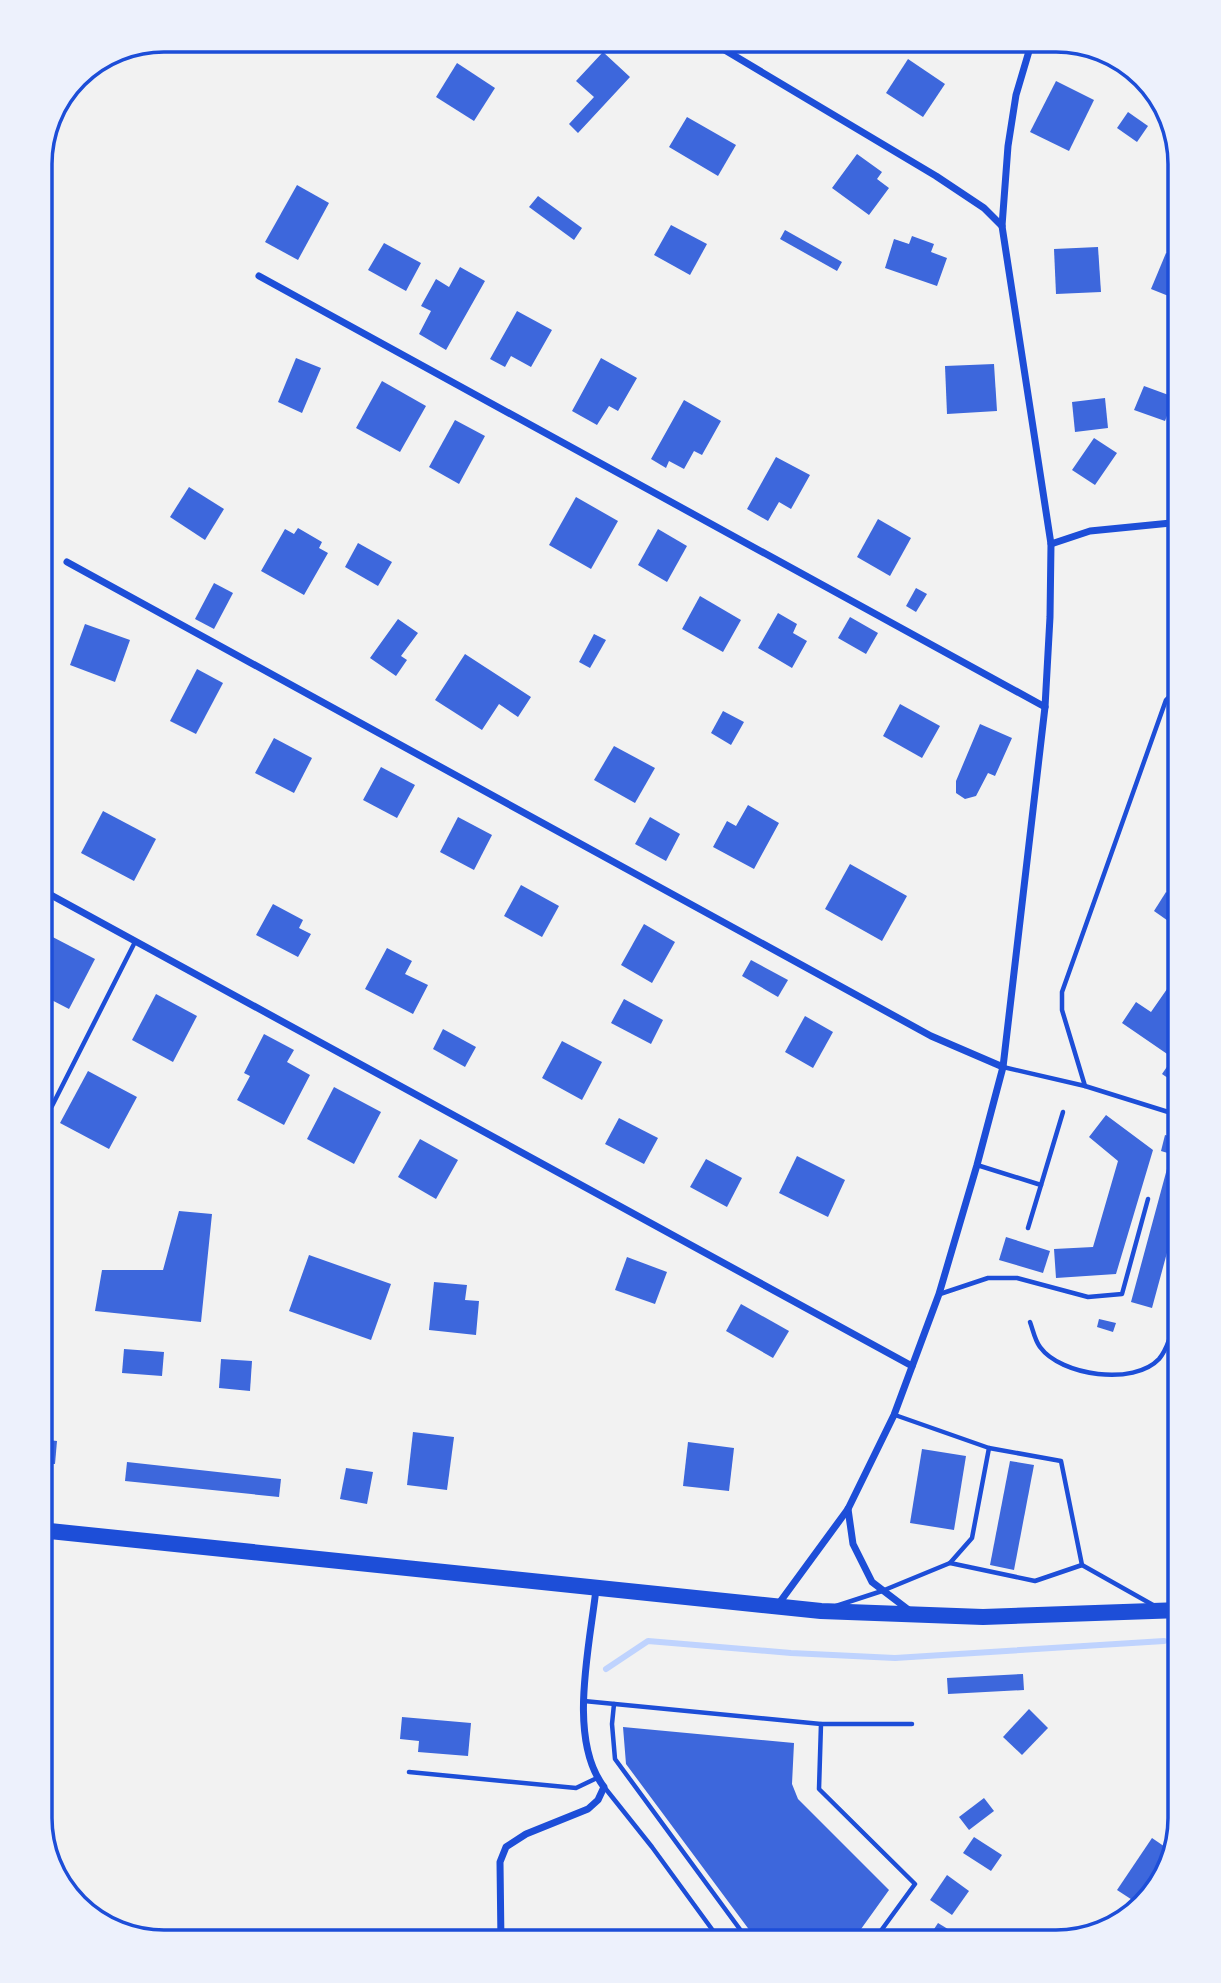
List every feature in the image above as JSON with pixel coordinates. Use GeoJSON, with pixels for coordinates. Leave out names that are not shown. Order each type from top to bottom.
{"type":"FeatureCollection","features":[{"type":"Feature","properties":{"kind":"main road"},"geometry":{"type":"LineString","coordinates":[[52,1531],[821,1611],[983,1617],[1168,1610]]}},
{"type":"Feature","properties":{"kind":"street"},"geometry":{"type":"LineString","coordinates":[[729,53],[936,176],[984,208],[1002,226]]}},
{"type":"Feature","properties":{"kind":"street"},"geometry":{"type":"LineString","coordinates":[[776,1607],[848,1509],[894,1415],[939,1294],[1003,1067],[1045,707],[1051,544],[1002,226],[1008,146],[1016,95],[1028,53]]}},
{"type":"Feature","properties":{"kind":"street"},"geometry":{"type":"LineString","coordinates":[[259,276],[1045,707]]}},
{"type":"Feature","properties":{"kind":"street"},"geometry":{"type":"LineString","coordinates":[[1051,544],[1090,531],[1168,523]]}},
{"type":"Feature","properties":{"kind":"street"},"geometry":{"type":"LineString","coordinates":[[67,562],[932,1036],[1003,1067]]}},
{"type":"Feature","properties":{"kind":"street"},"geometry":{"type":"LineString","coordinates":[[53,896],[912,1366]]}},
{"type":"Feature","properties":{"kind":"street"},"geometry":{"type":"LineString","coordinates":[[848,1509],[853,1544],[872,1582],[916,1615]]}},
{"type":"Feature","properties":{"kind":"street"},"geometry":{"type":"LineString","coordinates":[[501,1930],[500,1862],[506,1847],[526,1834],[588,1809],[598,1800],[604,1787],[597,1778],[584,1739],[584,1701],[596,1589]]}},
{"type":"Feature","properties":{"kind":"lane"},"geometry":{"type":"LineString","coordinates":[[1085,1086],[1062,1010],[1062,992],[1168,698]]}},
{"type":"Feature","properties":{"kind":"lane"},"geometry":{"type":"LineString","coordinates":[[52,1105],[136,941]]}},
{"type":"Feature","properties":{"kind":"lane"},"geometry":{"type":"LineString","coordinates":[[1003,1067],[1085,1086],[1168,1112]]}},
{"type":"Feature","properties":{"kind":"lane"},"geometry":{"type":"LineString","coordinates":[[1028,1228],[1063,1112]]}},
{"type":"Feature","properties":{"kind":"lane"},"geometry":{"type":"LineString","coordinates":[[977,1166],[1041,1185]]}},
{"type":"Feature","properties":{"kind":"lane"},"geometry":{"type":"LineString","coordinates":[[939,1294],[988,1279],[1017,1279],[1088,1297],[1122,1294],[1148,1199]]}},
{"type":"Feature","properties":{"kind":"lane"},"geometry":{"type":"LineString","coordinates":[[1030,1322],[1040,1348],[1062,1364],[1089,1373],[1119,1374],[1144,1370],[1160,1358],[1168,1335]]}},
{"type":"Feature","properties":{"kind":"lane"},"geometry":{"type":"LineString","coordinates":[[894,1415],[989,1448],[1061,1461],[1082,1566]]}},
{"type":"Feature","properties":{"kind":"lane"},"geometry":{"type":"LineString","coordinates":[[821,1611],[882,1591],[950,1563],[972,1538],[989,1448]]}},
{"type":"Feature","properties":{"kind":"lane"},"geometry":{"type":"LineString","coordinates":[[950,1563],[1035,1581],[1082,1566],[1160,1609]]}},
{"type":"Feature","properties":{"kind":"lane"},"geometry":{"type":"LineString","coordinates":[[584,1701],[821,1724],[912,1724]]}},
{"type":"Feature","properties":{"kind":"lane"},"geometry":{"type":"LineString","coordinates":[[614,1704],[612,1724],[615,1759],[740,1930]]}},
{"type":"Feature","properties":{"kind":"lane"},"geometry":{"type":"LineString","coordinates":[[821,1724],[819,1789],[915,1884],[881,1930]]}},
{"type":"Feature","properties":{"kind":"lane"},"geometry":{"type":"LineString","coordinates":[[409,1772],[576,1788],[597,1778]]}},
{"type":"Feature","properties":{"kind":"lane"},"geometry":{"type":"LineString","coordinates":[[604,1787],[713,1930]]}},
{"type":"Feature","properties":{"kind":"building"},"geometry":{"type":"Polygon","coordinates":[[[603,52],[630,77],[578,133],[569,124],[594,97],[576,81],[603,52]]]}},
{"type":"Feature","properties":{"kind":"building"},"geometry":{"type":"Polygon","coordinates":[[[908,59],[945,84],[923,117],[886,93],[908,59]]]}},
{"type":"Feature","properties":{"kind":"building"},"geometry":{"type":"Polygon","coordinates":[[[457,63],[495,88],[474,121],[436,97],[457,63]]]}},
{"type":"Feature","properties":{"kind":"building"},"geometry":{"type":"Polygon","coordinates":[[[1056,81],[1094,100],[1069,151],[1030,132],[1056,81]]]}},
{"type":"Feature","properties":{"kind":"building"},"geometry":{"type":"Polygon","coordinates":[[[1128,112],[1148,126],[1137,142],[1117,128],[1128,112]]]}},
{"type":"Feature","properties":{"kind":"building"},"geometry":{"type":"Polygon","coordinates":[[[687,117],[736,145],[718,176],[669,147],[687,117]]]}},
{"type":"Feature","properties":{"kind":"building"},"geometry":{"type":"Polygon","coordinates":[[[857,154],[882,172],[877,179],[889,188],[869,215],[832,188],[857,154]]]}},
{"type":"Feature","properties":{"kind":"building"},"geometry":{"type":"Polygon","coordinates":[[[297,185],[329,203],[298,260],[265,242],[297,185]]]}},
{"type":"Feature","properties":{"kind":"building"},"geometry":{"type":"Polygon","coordinates":[[[538,196],[582,228],[574,240],[529,207],[538,196]]]}},
{"type":"Feature","properties":{"kind":"building"},"geometry":{"type":"Polygon","coordinates":[[[671,225],[707,244],[690,275],[654,255],[671,225]]]}},
{"type":"Feature","properties":{"kind":"building"},"geometry":{"type":"Polygon","coordinates":[[[785,230],[842,262],[837,271],[780,239],[785,230]]]}},
{"type":"Feature","properties":{"kind":"building"},"geometry":{"type":"Polygon","coordinates":[[[912,236],[934,244],[931,252],[947,258],[937,286],[885,268],[894,239],[909,244],[912,236]]]}},
{"type":"Feature","properties":{"kind":"building"},"geometry":{"type":"Polygon","coordinates":[[[384,243],[421,263],[406,291],[368,270],[384,243]]]}},
{"type":"Feature","properties":{"kind":"building"},"geometry":{"type":"Polygon","coordinates":[[[1098,247],[1101,292],[1056,294],[1054,249],[1098,247]]]}},
{"type":"Feature","properties":{"kind":"building"},"geometry":{"type":"Polygon","coordinates":[[[1166,253],[1168,254],[1168,296],[1151,289],[1166,253]]]}},
{"type":"Feature","properties":{"kind":"building"},"geometry":{"type":"Polygon","coordinates":[[[460,267],[485,281],[446,350],[419,334],[431,311],[421,306],[436,279],[449,287],[460,267]]]}},
{"type":"Feature","properties":{"kind":"building"},"geometry":{"type":"Polygon","coordinates":[[[517,311],[552,330],[531,367],[511,356],[505,367],[490,359],[517,311]]]}},
{"type":"Feature","properties":{"kind":"building"},"geometry":{"type":"Polygon","coordinates":[[[296,358],[321,368],[302,413],[278,402],[296,358]]]}},
{"type":"Feature","properties":{"kind":"building"},"geometry":{"type":"Polygon","coordinates":[[[601,358],[637,378],[618,411],[609,406],[597,425],[572,411],[601,358]]]}},
{"type":"Feature","properties":{"kind":"building"},"geometry":{"type":"Polygon","coordinates":[[[994,364],[997,411],[947,414],[945,366],[994,364]]]}},
{"type":"Feature","properties":{"kind":"building"},"geometry":{"type":"Polygon","coordinates":[[[382,381],[426,406],[400,452],[356,428],[382,381]]]}},
{"type":"Feature","properties":{"kind":"building"},"geometry":{"type":"Polygon","coordinates":[[[1144,386],[1168,395],[1165,421],[1134,410],[1144,386]]]}},
{"type":"Feature","properties":{"kind":"building"},"geometry":{"type":"Polygon","coordinates":[[[1105,398],[1108,428],[1075,432],[1072,402],[1105,398]]]}},
{"type":"Feature","properties":{"kind":"building"},"geometry":{"type":"Polygon","coordinates":[[[684,400],[721,421],[702,455],[694,451],[684,469],[669,461],[666,468],[651,459],[684,400]]]}},
{"type":"Feature","properties":{"kind":"building"},"geometry":{"type":"Polygon","coordinates":[[[455,420],[485,436],[459,484],[429,467],[455,420]]]}},
{"type":"Feature","properties":{"kind":"building"},"geometry":{"type":"Polygon","coordinates":[[[1094,438],[1117,453],[1095,485],[1072,470],[1094,438]]]}},
{"type":"Feature","properties":{"kind":"building"},"geometry":{"type":"Polygon","coordinates":[[[776,457],[810,475],[791,509],[779,502],[768,521],[747,509],[776,457]]]}},
{"type":"Feature","properties":{"kind":"building"},"geometry":{"type":"Polygon","coordinates":[[[189,487],[224,509],[205,540],[170,517],[189,487]]]}},
{"type":"Feature","properties":{"kind":"building"},"geometry":{"type":"Polygon","coordinates":[[[576,497],[618,521],[591,569],[549,545],[576,497]]]}},
{"type":"Feature","properties":{"kind":"building"},"geometry":{"type":"Polygon","coordinates":[[[878,519],[911,538],[890,576],[857,557],[878,519]]]}},
{"type":"Feature","properties":{"kind":"building"},"geometry":{"type":"Polygon","coordinates":[[[298,528],[322,542],[319,548],[328,553],[304,595],[261,571],[285,529],[294,534],[298,528]]]}},
{"type":"Feature","properties":{"kind":"building"},"geometry":{"type":"Polygon","coordinates":[[[658,529],[687,546],[667,582],[638,565],[658,529]]]}},
{"type":"Feature","properties":{"kind":"building"},"geometry":{"type":"Polygon","coordinates":[[[358,543],[392,562],[378,586],[345,567],[358,543]]]}},
{"type":"Feature","properties":{"kind":"building"},"geometry":{"type":"Polygon","coordinates":[[[214,583],[233,593],[214,629],[195,619],[214,583]]]}},
{"type":"Feature","properties":{"kind":"building"},"geometry":{"type":"Polygon","coordinates":[[[916,588],[927,594],[916,612],[906,606],[916,588]]]}},
{"type":"Feature","properties":{"kind":"building"},"geometry":{"type":"Polygon","coordinates":[[[700,596],[741,620],[723,652],[682,629],[700,596]]]}},
{"type":"Feature","properties":{"kind":"building"},"geometry":{"type":"Polygon","coordinates":[[[778,613],[797,624],[793,633],[807,641],[792,668],[758,648],[778,613]]]}},
{"type":"Feature","properties":{"kind":"building"},"geometry":{"type":"Polygon","coordinates":[[[850,617],[878,633],[866,654],[838,638],[850,617]]]}},
{"type":"Feature","properties":{"kind":"building"},"geometry":{"type":"Polygon","coordinates":[[[398,619],[418,633],[401,656],[407,660],[396,676],[370,658],[398,619]]]}},
{"type":"Feature","properties":{"kind":"building"},"geometry":{"type":"Polygon","coordinates":[[[85,624],[130,640],[115,682],[70,665],[85,624]]]}},
{"type":"Feature","properties":{"kind":"building"},"geometry":{"type":"Polygon","coordinates":[[[594,634],[606,640],[590,668],[579,662],[594,634]]]}},
{"type":"Feature","properties":{"kind":"building"},"geometry":{"type":"Polygon","coordinates":[[[465,654],[531,697],[518,717],[499,704],[482,730],[435,700],[465,654]]]}},
{"type":"Feature","properties":{"kind":"building"},"geometry":{"type":"Polygon","coordinates":[[[197,669],[223,683],[196,734],[170,721],[197,669]]]}},
{"type":"Feature","properties":{"kind":"building"},"geometry":{"type":"Polygon","coordinates":[[[900,704],[940,726],[922,758],[883,736],[900,704]]]}},
{"type":"Feature","properties":{"kind":"building"},"geometry":{"type":"Polygon","coordinates":[[[723,711],[744,722],[731,745],[711,733],[723,711]]]}},
{"type":"Feature","properties":{"kind":"building"},"geometry":{"type":"Polygon","coordinates":[[[980,724],[1012,738],[995,776],[988,773],[976,796],[965,799],[956,793],[956,781],[980,724]]]}},
{"type":"Feature","properties":{"kind":"building"},"geometry":{"type":"Polygon","coordinates":[[[274,738],[312,758],[294,793],[255,773],[274,738]]]}},
{"type":"Feature","properties":{"kind":"building"},"geometry":{"type":"Polygon","coordinates":[[[614,746],[655,768],[635,803],[594,780],[614,746]]]}},
{"type":"Feature","properties":{"kind":"building"},"geometry":{"type":"Polygon","coordinates":[[[381,767],[415,785],[397,818],[363,800],[381,767]]]}},
{"type":"Feature","properties":{"kind":"building"},"geometry":{"type":"Polygon","coordinates":[[[748,805],[779,823],[754,869],[713,847],[727,821],[736,826],[748,805]]]}},
{"type":"Feature","properties":{"kind":"building"},"geometry":{"type":"Polygon","coordinates":[[[103,811],[156,839],[134,881],[81,853],[103,811]]]}},
{"type":"Feature","properties":{"kind":"building"},"geometry":{"type":"Polygon","coordinates":[[[458,817],[492,835],[474,870],[440,852],[458,817]]]}},
{"type":"Feature","properties":{"kind":"building"},"geometry":{"type":"Polygon","coordinates":[[[650,817],[680,834],[666,861],[635,844],[650,817]]]}},
{"type":"Feature","properties":{"kind":"building"},"geometry":{"type":"Polygon","coordinates":[[[850,864],[907,896],[882,941],[825,909],[850,864]]]}},
{"type":"Feature","properties":{"kind":"building"},"geometry":{"type":"Polygon","coordinates":[[[521,885],[559,906],[542,937],[504,916],[521,885]]]}},
{"type":"Feature","properties":{"kind":"building"},"geometry":{"type":"Polygon","coordinates":[[[1166,892],[1168,893],[1168,921],[1154,911],[1166,892]]]}},
{"type":"Feature","properties":{"kind":"building"},"geometry":{"type":"Polygon","coordinates":[[[273,904],[303,920],[299,928],[311,934],[298,957],[256,935],[273,904]]]}},
{"type":"Feature","properties":{"kind":"building"},"geometry":{"type":"Polygon","coordinates":[[[644,924],[675,942],[652,983],[621,965],[644,924]]]}},
{"type":"Feature","properties":{"kind":"building"},"geometry":{"type":"Polygon","coordinates":[[[53,937],[95,959],[69,1009],[52,1000],[53,937]]]}},
{"type":"Feature","properties":{"kind":"building"},"geometry":{"type":"Polygon","coordinates":[[[387,948],[412,961],[405,974],[428,985],[413,1014],[365,989],[387,948]]]}},
{"type":"Feature","properties":{"kind":"building"},"geometry":{"type":"Polygon","coordinates":[[[751,960],[788,980],[778,997],[742,976],[751,960]]]}},
{"type":"Feature","properties":{"kind":"building"},"geometry":{"type":"Polygon","coordinates":[[[1168,988],[1168,1055],[1122,1023],[1136,1002],[1151,1012],[1168,988]]]}},
{"type":"Feature","properties":{"kind":"building"},"geometry":{"type":"Polygon","coordinates":[[[156,994],[197,1016],[173,1062],[132,1040],[156,994]]]}},
{"type":"Feature","properties":{"kind":"building"},"geometry":{"type":"Polygon","coordinates":[[[624,999],[663,1020],[651,1044],[611,1023],[624,999]]]}},
{"type":"Feature","properties":{"kind":"building"},"geometry":{"type":"Polygon","coordinates":[[[805,1016],[833,1032],[813,1068],[785,1052],[805,1016]]]}},
{"type":"Feature","properties":{"kind":"building"},"geometry":{"type":"Polygon","coordinates":[[[443,1029],[476,1047],[465,1067],[433,1049],[443,1029]]]}},
{"type":"Feature","properties":{"kind":"building"},"geometry":{"type":"Polygon","coordinates":[[[264,1034],[294,1050],[287,1062],[310,1075],[284,1125],[237,1100],[250,1076],[244,1073],[264,1034]]]}},
{"type":"Feature","properties":{"kind":"building"},"geometry":{"type":"Polygon","coordinates":[[[562,1041],[602,1062],[582,1100],[542,1078],[562,1041]]]}},
{"type":"Feature","properties":{"kind":"building"},"geometry":{"type":"Polygon","coordinates":[[[1168,1065],[1168,1078],[1162,1074],[1168,1065]]]}},
{"type":"Feature","properties":{"kind":"building"},"geometry":{"type":"Polygon","coordinates":[[[88,1071],[137,1097],[109,1149],[60,1123],[88,1071]]]}},
{"type":"Feature","properties":{"kind":"building"},"geometry":{"type":"Polygon","coordinates":[[[334,1087],[381,1112],[354,1164],[307,1139],[334,1087]]]}},
{"type":"Feature","properties":{"kind":"building"},"geometry":{"type":"Polygon","coordinates":[[[1106,1115],[1153,1150],[1116,1274],[1056,1278],[1054,1249],[1093,1247],[1118,1161],[1089,1137],[1106,1115]]]}},
{"type":"Feature","properties":{"kind":"building"},"geometry":{"type":"Polygon","coordinates":[[[619,1118],[658,1138],[644,1164],[605,1144],[619,1118]]]}},
{"type":"Feature","properties":{"kind":"building"},"geometry":{"type":"Polygon","coordinates":[[[1165,1135],[1168,1136],[1168,1153],[1161,1151],[1165,1135]]]}},
{"type":"Feature","properties":{"kind":"building"},"geometry":{"type":"Polygon","coordinates":[[[420,1139],[458,1160],[436,1199],[398,1177],[420,1139]]]}},
{"type":"Feature","properties":{"kind":"building"},"geometry":{"type":"Polygon","coordinates":[[[797,1156],[845,1180],[828,1217],[779,1193],[797,1156]]]}},
{"type":"Feature","properties":{"kind":"building"},"geometry":{"type":"Polygon","coordinates":[[[706,1159],[742,1178],[727,1207],[690,1187],[706,1159]]]}},
{"type":"Feature","properties":{"kind":"building"},"geometry":{"type":"Polygon","coordinates":[[[1168,1165],[1168,1249],[1152,1308],[1131,1302],[1168,1165]]]}},
{"type":"Feature","properties":{"kind":"building"},"geometry":{"type":"Polygon","coordinates":[[[179,1211],[212,1214],[201,1322],[95,1311],[102,1270],[163,1270],[179,1211]]]}},
{"type":"Feature","properties":{"kind":"building"},"geometry":{"type":"Polygon","coordinates":[[[1006,1237],[1050,1251],[1043,1273],[999,1260],[1006,1237]]]}},
{"type":"Feature","properties":{"kind":"building"},"geometry":{"type":"Polygon","coordinates":[[[309,1255],[391,1284],[371,1340],[289,1311],[309,1255]]]}},
{"type":"Feature","properties":{"kind":"building"},"geometry":{"type":"Polygon","coordinates":[[[627,1257],[667,1272],[655,1304],[615,1290],[627,1257]]]}},
{"type":"Feature","properties":{"kind":"building"},"geometry":{"type":"Polygon","coordinates":[[[434,1282],[467,1285],[465,1300],[479,1301],[476,1335],[429,1330],[434,1282]]]}},
{"type":"Feature","properties":{"kind":"building"},"geometry":{"type":"Polygon","coordinates":[[[741,1304],[789,1331],[773,1358],[726,1331],[741,1304]]]}},
{"type":"Feature","properties":{"kind":"building"},"geometry":{"type":"Polygon","coordinates":[[[1099,1319],[1116,1323],[1113,1332],[1097,1327],[1099,1319]]]}},
{"type":"Feature","properties":{"kind":"building"},"geometry":{"type":"Polygon","coordinates":[[[124,1349],[164,1352],[162,1376],[122,1373],[124,1349]]]}},
{"type":"Feature","properties":{"kind":"building"},"geometry":{"type":"Polygon","coordinates":[[[221,1359],[252,1361],[250,1391],[219,1388],[221,1359]]]}},
{"type":"Feature","properties":{"kind":"building"},"geometry":{"type":"Polygon","coordinates":[[[413,1432],[454,1437],[447,1490],[407,1485],[413,1432]]]}},
{"type":"Feature","properties":{"kind":"building"},"geometry":{"type":"Polygon","coordinates":[[[52,1440],[57,1441],[55,1464],[52,1464],[52,1440]]]}},
{"type":"Feature","properties":{"kind":"building"},"geometry":{"type":"Polygon","coordinates":[[[688,1442],[734,1448],[729,1491],[683,1486],[688,1442]]]}},
{"type":"Feature","properties":{"kind":"building"},"geometry":{"type":"Polygon","coordinates":[[[922,1449],[966,1456],[954,1530],[910,1523],[922,1449]]]}},
{"type":"Feature","properties":{"kind":"building"},"geometry":{"type":"Polygon","coordinates":[[[1010,1461],[1034,1465],[1014,1570],[990,1565],[1010,1461]]]}},
{"type":"Feature","properties":{"kind":"building"},"geometry":{"type":"Polygon","coordinates":[[[127,1462],[281,1479],[279,1497],[125,1481],[127,1462]]]}},
{"type":"Feature","properties":{"kind":"building"},"geometry":{"type":"Polygon","coordinates":[[[346,1468],[373,1472],[367,1504],[340,1499],[346,1468]]]}},
{"type":"Feature","properties":{"kind":"building"},"geometry":{"type":"Polygon","coordinates":[[[1023,1674],[1024,1690],[948,1694],[947,1678],[1023,1674]]]}},
{"type":"Feature","properties":{"kind":"building"},"geometry":{"type":"Polygon","coordinates":[[[1029,1709],[1048,1728],[1022,1755],[1003,1737],[1029,1709]]]}},
{"type":"Feature","properties":{"kind":"building"},"geometry":{"type":"Polygon","coordinates":[[[402,1717],[471,1723],[468,1756],[418,1752],[419,1741],[400,1739],[402,1717]]]}},
{"type":"Feature","properties":{"kind":"building"},"geometry":{"type":"Polygon","coordinates":[[[623,1727],[794,1743],[792,1784],[798,1799],[889,1890],[860,1930],[749,1930],[626,1764],[623,1727]]]}},
{"type":"Feature","properties":{"kind":"building"},"geometry":{"type":"Polygon","coordinates":[[[984,1798],[994,1811],[969,1830],[959,1817],[984,1798]]]}},
{"type":"Feature","properties":{"kind":"building"},"geometry":{"type":"Polygon","coordinates":[[[974,1837],[1002,1855],[991,1871],[963,1853],[974,1837]]]}},
{"type":"Feature","properties":{"kind":"building"},"geometry":{"type":"Polygon","coordinates":[[[1152,1838],[1165,1847],[1150,1881],[1133,1900],[1117,1890],[1152,1838]]]}},
{"type":"Feature","properties":{"kind":"building"},"geometry":{"type":"Polygon","coordinates":[[[947,1875],[969,1891],[952,1915],[930,1900],[947,1875]]]}},
{"type":"Feature","properties":{"kind":"building"},"geometry":{"type":"Polygon","coordinates":[[[938,1923],[949,1930],[933,1930],[938,1923]]]}},
{"type":"Feature","properties":{"kind":"waterway"},"geometry":{"type":"LineString","coordinates":[[606,1669],[648,1641],[791,1653],[895,1658],[1164,1641]]}}]}
